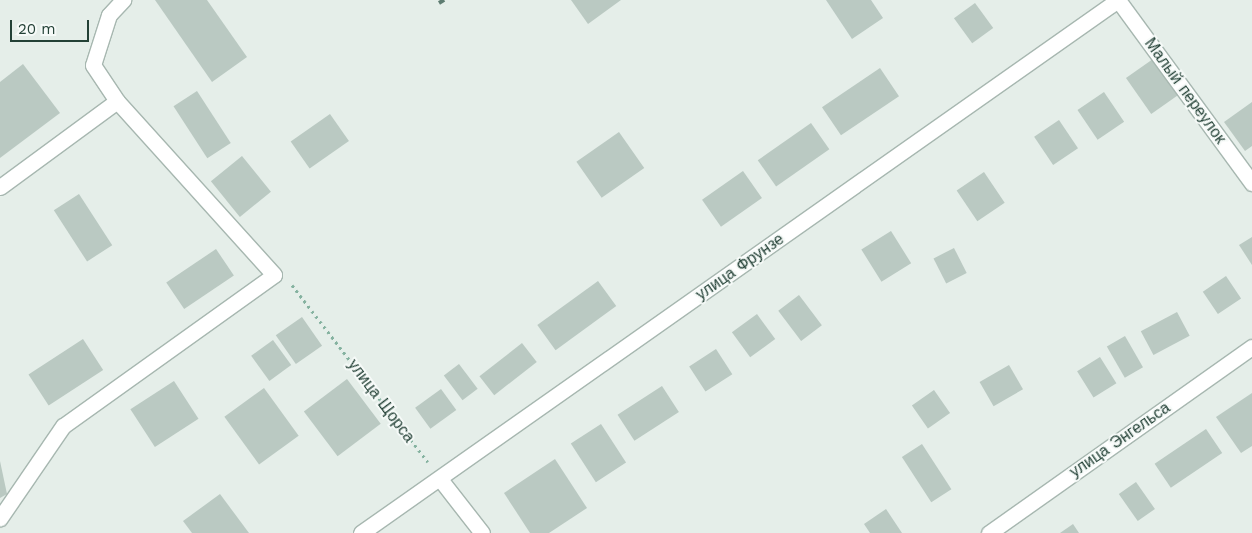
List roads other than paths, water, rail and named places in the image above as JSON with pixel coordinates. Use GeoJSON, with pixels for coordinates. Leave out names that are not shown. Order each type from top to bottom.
{"type":"FeatureCollection","features":[{"type":"Feature","properties":{"kind":"street"},"geometry":{"type":"LineString","coordinates":[[0,518],[63,426],[274,275],[117,101],[93,65],[108,15],[122,0]]}},
{"type":"Feature","properties":{"kind":"street","name":"Малый переулок"},"geometry":{"type":"LineString","coordinates":[[1118,0],[1252,182]]}},
{"type":"Feature","properties":{"kind":"street","name":"улица Фрунзе"},"geometry":{"type":"LineString","coordinates":[[361,533],[1118,0]]}},
{"type":"Feature","properties":{"kind":"street"},"geometry":{"type":"LineString","coordinates":[[0,187],[117,101]]}},
{"type":"Feature","properties":{"kind":"street","name":"улица Энгельса"},"geometry":{"type":"LineString","coordinates":[[989,533],[1252,348]]}},
{"type":"Feature","properties":{"kind":"street"},"geometry":{"type":"LineString","coordinates":[[440,478],[482,533]]}},
{"type":"Feature","properties":{"kind":"railway"},"geometry":{"type":"LineString","coordinates":[[439,3],[444,0]]}}]}
